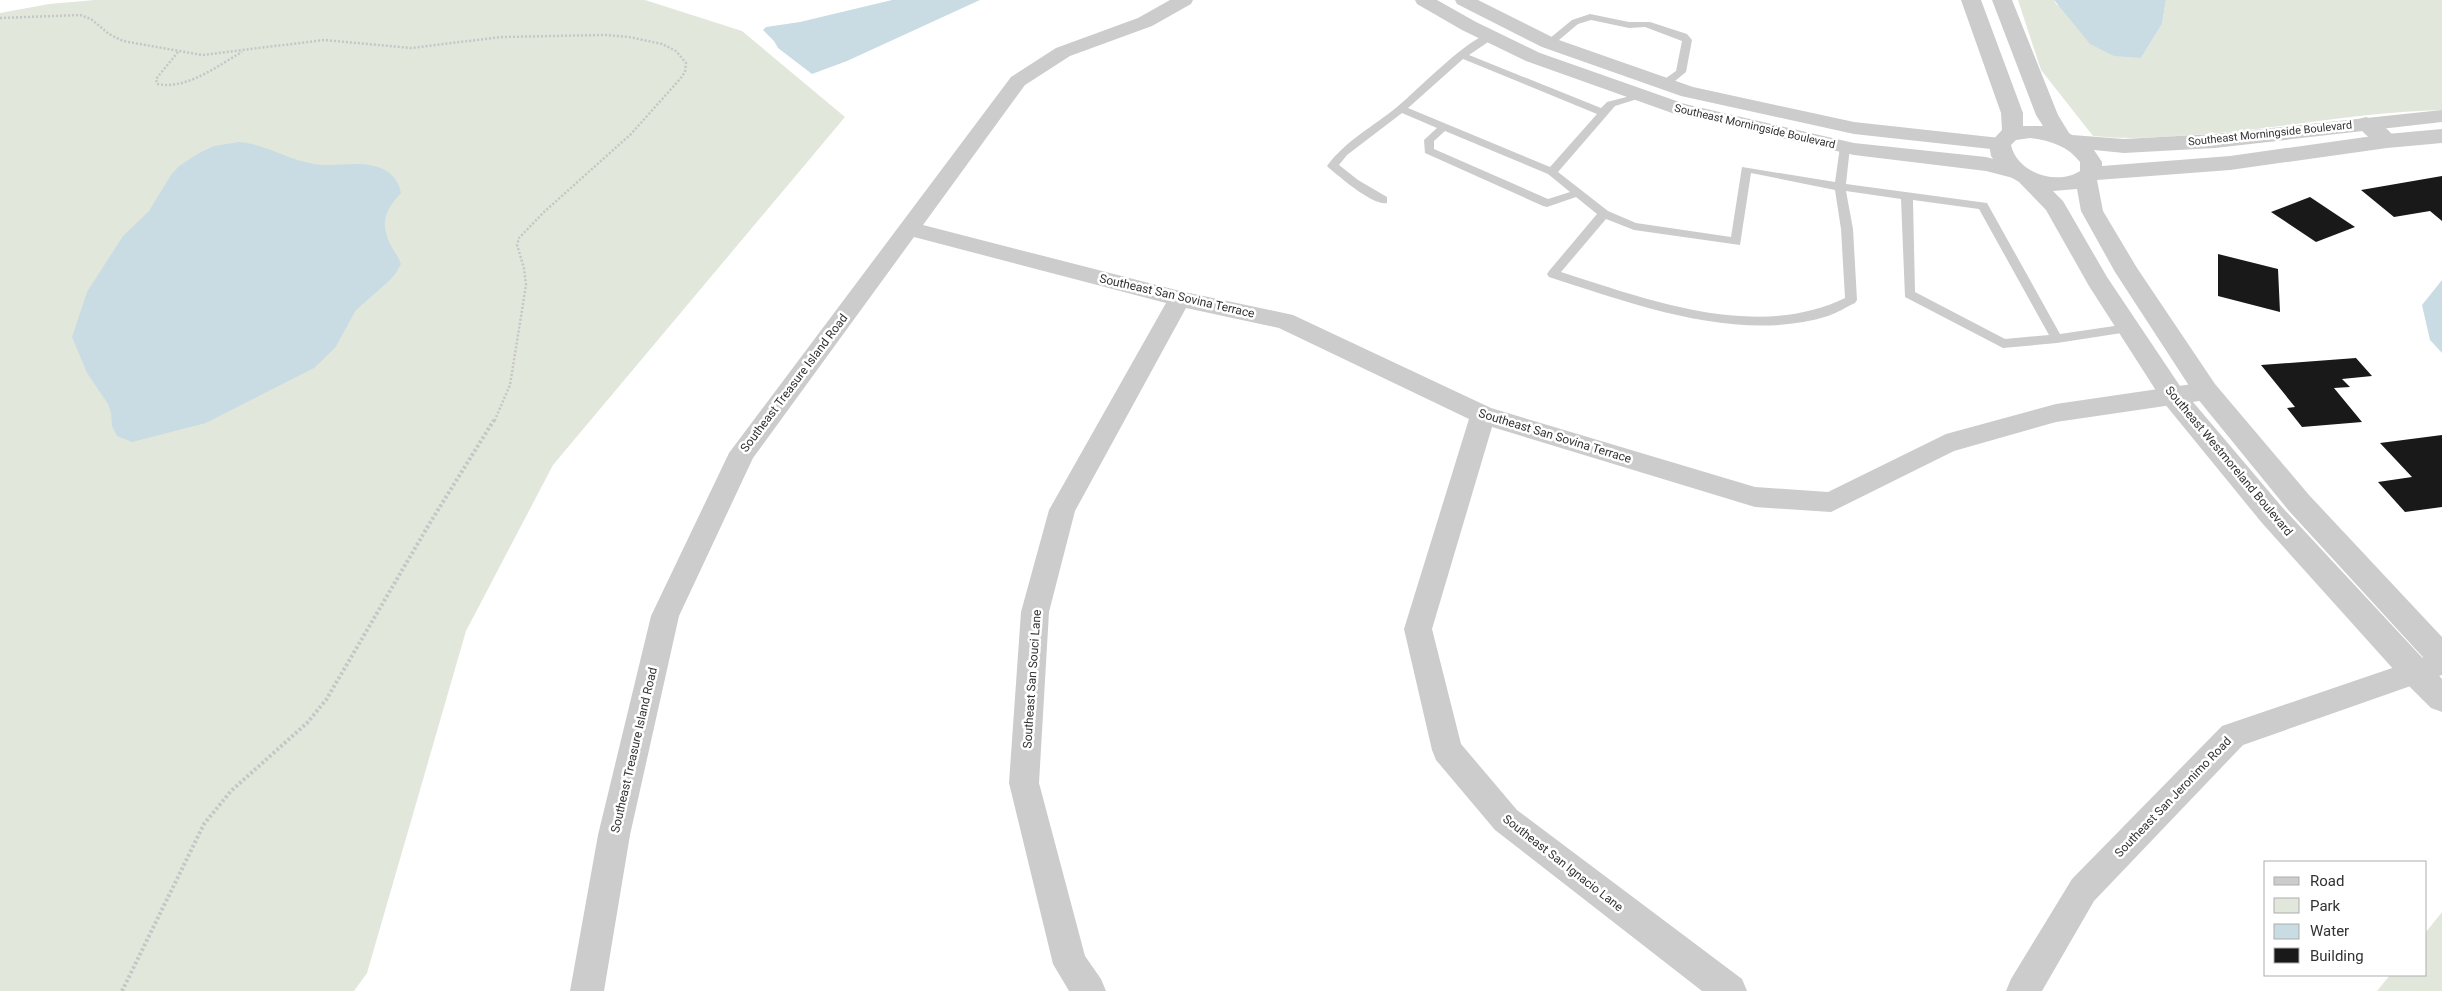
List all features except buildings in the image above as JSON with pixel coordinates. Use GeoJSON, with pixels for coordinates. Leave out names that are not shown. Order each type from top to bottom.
{"type":"FeatureCollection","features":[{"type":"Feature","properties":{"kind":"street","name":"Southeast Treasure Island Road"},"geometry":{"type":"LineString","coordinates":[[587,991],[614,835],[665,616],[742,453],[1018,81],[1063,52],[1145,22],[1184,0]]}},
{"type":"Feature","properties":{"kind":"street","name":"Southeast Morningside Boulevard"},"geometry":{"type":"LineString","coordinates":[[1424,0],[1533,57],[1679,110],[1845,137],[1986,164],[2060,185],[2070,184],[2088,177],[2230,164],[2388,141],[2442,136]]}},
{"type":"Feature","properties":{"kind":"street","name":"Southeast Morningside Boulevard"},"geometry":{"type":"LineString","coordinates":[[1464,0],[1549,43],[1688,92],[1845,137],[2006,139],[2030,131],[2065,140],[2124,146],[2215,142],[2366,123],[2442,116]]}},
{"type":"Feature","properties":{"kind":"street"},"geometry":{"type":"LineString","coordinates":[[1971,0],[2012,113],[2006,139]]}},
{"type":"Feature","properties":{"kind":"street"},"geometry":{"type":"LineString","coordinates":[[2002,0],[2046,115],[2065,140],[2087,155],[2091,162],[2088,177],[2092,211],[2127,272],[2206,391],[2299,503],[2442,657]]}},
{"type":"Feature","properties":{"kind":"street"},"geometry":{"type":"LineString","coordinates":[[1490,36],[1511,24]]}},
{"type":"Feature","properties":{"kind":"street"},"geometry":{"type":"LineString","coordinates":[[1642,96],[1666,83]]}},
{"type":"Feature","properties":{"kind":"street"},"geometry":{"type":"LineString","coordinates":[[2366,123],[2388,141]]}},
{"type":"Feature","properties":{"kind":"street","name":"Southeast Westmoreland Boulevard"},"geometry":{"type":"LineString","coordinates":[[2006,139],[1999,151],[2003,159],[2055,206],[2096,280],[2173,396],[2272,515],[2428,667],[2442,699]]}},
{"type":"Feature","properties":{"kind":"street","name":"Southeast San Sovina Terrace"},"geometry":{"type":"LineString","coordinates":[[909,229],[1180,299],[1285,321],[1483,415],[1755,498],[1831,502],[1946,444],[2056,413],[2206,391]]}},
{"type":"Feature","properties":{"kind":"street","name":"Southeast San Souci Lane"},"geometry":{"type":"LineString","coordinates":[[1089,991],[1070,964],[1024,783],[1035,612],[1062,510],[1180,299]]}},
{"type":"Feature","properties":{"kind":"street","name":"Southeast San Ignacio Lane"},"geometry":{"type":"LineString","coordinates":[[1483,415],[1418,629],[1447,750],[1506,820],[1730,991]]}},
{"type":"Feature","properties":{"kind":"street","name":"Southeast San Jeronimo Road"},"geometry":{"type":"LineString","coordinates":[[2023,991],[2083,890],[2233,735],[2428,667]]}},
{"type":"Feature","properties":{"kind":"lane"},"geometry":{"type":"LineString","coordinates":[[1549,43],[1575,22],[1590,17],[1629,25],[1646,24],[1683,36],[1687,40],[1681,72],[1666,83]]}},
{"type":"Feature","properties":{"kind":"lane"},"geometry":{"type":"LineString","coordinates":[[1383,200],[1354,183],[1333,166],[1343,153],[1401,109],[1462,55],[1490,36]]}},
{"type":"Feature","properties":{"kind":"lane"},"geometry":{"type":"LineString","coordinates":[[1462,55],[1552,94],[1604,113]]}},
{"type":"Feature","properties":{"kind":"lane"},"geometry":{"type":"LineString","coordinates":[[1552,172],[1611,104],[1642,96]]}},
{"type":"Feature","properties":{"kind":"lane"},"geometry":{"type":"LineString","coordinates":[[1401,109],[1552,172],[1604,214],[1634,226],[1736,242],[1746,169],[1840,187],[1983,206],[2058,338]]}},
{"type":"Feature","properties":{"kind":"lane"},"geometry":{"type":"LineString","coordinates":[[1444,127],[1429,140],[1429,151],[1547,203],[1578,193]]}},
{"type":"Feature","properties":{"kind":"lane"},"geometry":{"type":"LineString","coordinates":[[1604,214],[1553,274],[1657,306],[1732,318],[1782,321],[1825,312],[1850,300],[1847,229],[1840,187],[1845,137]]}},
{"type":"Feature","properties":{"kind":"lane"},"geometry":{"type":"LineString","coordinates":[[1907,196],[1909,294],[2002,344],[2128,328]]}},
{"type":"Feature","properties":{"kind":"path"},"geometry":{"type":"LineString","coordinates":[[0,18],[80,15],[91,19],[118,39],[178,52],[202,55],[330,39],[411,48],[501,36],[605,35],[638,38],[670,48],[682,56],[686,68],[680,79],[631,134],[544,212],[519,238],[518,248],[525,276],[524,297],[512,377],[492,425],[431,522],[326,700],[307,723],[231,791],[204,824],[122,991]]}},
{"type":"Feature","properties":{"kind":"path"},"geometry":{"type":"LineString","coordinates":[[178,52],[161,71],[156,79],[157,84],[166,86],[180,83],[245,51]]}},
{"type":"Feature","properties":{"kind":"green space"},"geometry":{"type":"Polygon","coordinates":[[[95,0],[645,0],[742,31],[845,117],[553,465],[466,631],[367,973],[354,991],[0,991],[0,13],[49,4],[95,0]]]}},
{"type":"Feature","properties":{"kind":"green space"},"geometry":{"type":"Polygon","coordinates":[[[2018,0],[2054,0],[2056,4],[2141,58],[2162,24],[2166,0],[2442,0],[2442,110],[2376,114],[2210,134],[2135,138],[2093,136],[2041,70],[2018,0]]]}},
{"type":"Feature","properties":{"kind":"green space"},"geometry":{"type":"Polygon","coordinates":[[[2442,912],[2442,991],[2377,991],[2389,976],[2427,976],[2427,931],[2442,912]]]}},
{"type":"Feature","properties":{"kind":"water"},"geometry":{"type":"Polygon","coordinates":[[[892,0],[980,0],[847,61],[812,74],[778,48],[763,30],[766,27],[800,22],[892,0]]]}},
{"type":"Feature","properties":{"kind":"water"},"geometry":{"type":"Polygon","coordinates":[[[2054,0],[2166,0],[2162,24],[2141,58],[2114,56],[2090,44],[2054,0]]]}},
{"type":"Feature","properties":{"kind":"water"},"geometry":{"type":"Polygon","coordinates":[[[239,142],[249,143],[304,162],[322,165],[357,164],[375,166],[390,173],[397,182],[401,193],[389,208],[385,225],[389,242],[401,264],[389,281],[356,310],[335,348],[314,368],[206,423],[132,442],[117,436],[112,426],[108,404],[87,373],[72,337],[87,292],[123,236],[149,211],[171,175],[179,166],[214,146],[239,142]]]}},
{"type":"Feature","properties":{"kind":"water"},"geometry":{"type":"Polygon","coordinates":[[[2442,280],[2442,353],[2430,340],[2422,305],[2442,280]]]}}]}
